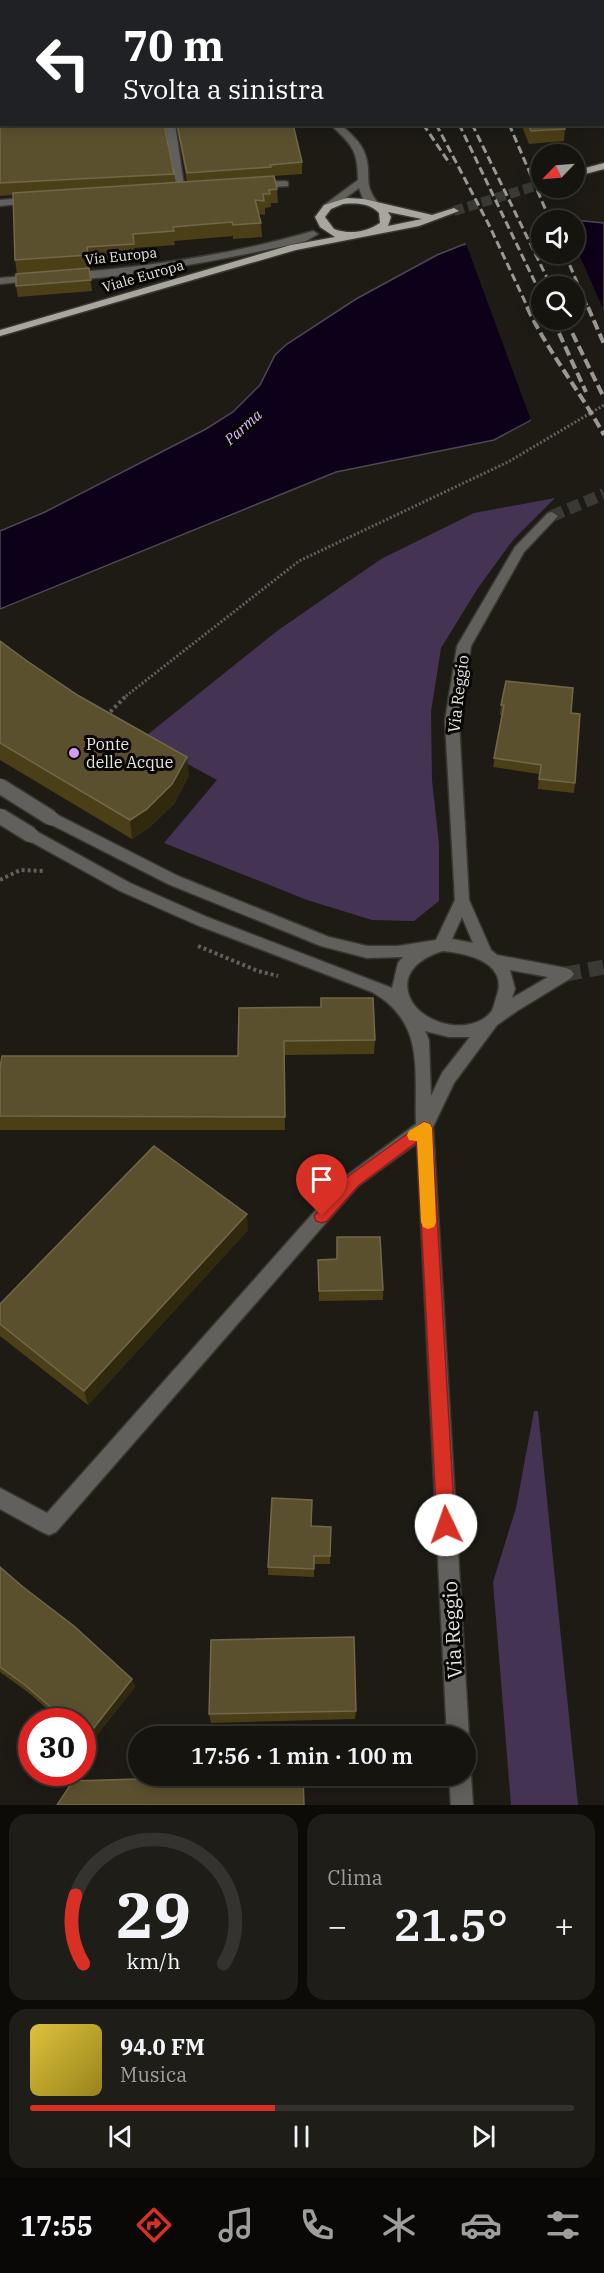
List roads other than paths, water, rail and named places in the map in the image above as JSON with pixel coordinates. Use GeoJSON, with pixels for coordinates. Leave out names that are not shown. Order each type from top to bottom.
{"type":"FeatureCollection","features":[{"type":"Feature","properties":{"kind":"main road"},"geometry":{"type":"LineString","coordinates":[[295,247],[303,244],[313,234],[320,216],[328,206],[347,201],[376,205],[416,216],[454,211]]}},
{"type":"Feature","properties":{"kind":"main road"},"geometry":{"type":"LineString","coordinates":[[320,216],[322,224],[331,231],[363,234],[378,230],[386,220],[385,213],[376,205]]}},
{"type":"Feature","properties":{"kind":"main road"},"geometry":{"type":"LineString","coordinates":[[295,247],[419,223],[441,214]]}},
{"type":"Feature","properties":{"kind":"main road","name":"Viale Europa"},"geometry":{"type":"LineString","coordinates":[[0,333],[295,247]]}},
{"type":"Feature","properties":{"kind":"street"},"geometry":{"type":"LineString","coordinates":[[170,126],[182,190]]}},
{"type":"Feature","properties":{"kind":"street"},"geometry":{"type":"LineString","coordinates":[[336,126],[354,143],[360,153],[363,164],[361,182],[366,196],[376,205]]}},
{"type":"Feature","properties":{"kind":"street"},"geometry":{"type":"LineString","coordinates":[[585,171],[604,167]]}},
{"type":"Feature","properties":{"kind":"street"},"geometry":{"type":"LineString","coordinates":[[328,206],[361,182]]}},
{"type":"Feature","properties":{"kind":"street"},"geometry":{"type":"LineString","coordinates":[[250,186],[285,184]]}},
{"type":"Feature","properties":{"kind":"street"},"geometry":{"type":"LineString","coordinates":[[170,191],[193,190]]}},
{"type":"Feature","properties":{"kind":"street"},"geometry":{"type":"LineString","coordinates":[[0,202],[45,200]]}},
{"type":"Feature","properties":{"kind":"street","name":"Via Europa"},"geometry":{"type":"LineString","coordinates":[[0,281],[157,268],[292,241],[313,234]]}},
{"type":"Feature","properties":{"kind":"street","name":"Via Reggio"},"geometry":{"type":"LineString","coordinates":[[424,1128],[448,1078],[495,1017],[507,996],[506,977],[490,957],[462,900],[452,721],[464,646],[519,550],[552,516]]}},
{"type":"Feature","properties":{"kind":"street"},"geometry":{"type":"LineString","coordinates":[[0,786],[51,818],[173,880],[316,938],[367,952],[404,952],[437,946],[465,945],[490,957],[566,974],[481,1027],[456,1031],[431,1026],[411,1013],[396,998],[378,988],[275,951],[192,917],[106,877],[31,836],[0,816]]}},
{"type":"Feature","properties":{"kind":"street","name":"Via Reggio"},"geometry":{"type":"LineString","coordinates":[[457,1726],[421,1040],[411,1013],[400,994],[401,974],[413,957],[437,946],[462,900]]}},
{"type":"Feature","properties":{"kind":"street"},"geometry":{"type":"LineString","coordinates":[[0,1498],[49,1525],[352,1181],[424,1128]]}},
{"type":"Feature","properties":{"kind":"street"},"geometry":{"type":"LineString","coordinates":[[461,1786],[462,1805]]}},
{"type":"Feature","properties":{"kind":"water","name":"Parma"},"geometry":{"type":"Polygon","coordinates":[[[585,221],[604,223],[604,381],[494,440],[336,472],[0,609],[0,531],[45,512],[206,429],[233,412],[260,385],[275,355],[287,344],[356,299],[437,255],[462,245],[525,228],[531,237],[531,264],[585,264],[585,221]]]}},
{"type":"Feature","properties":{"kind":"tunnel"},"geometry":{"type":"LineString","coordinates":[[454,211],[531,187]]}},
{"type":"Feature","properties":{"kind":"tunnel"},"geometry":{"type":"LineString","coordinates":[[552,516],[604,494]]}},
{"type":"Feature","properties":{"kind":"tunnel"},"geometry":{"type":"LineString","coordinates":[[566,974],[604,967]]}},
{"type":"Feature","properties":{"kind":"railway"},"geometry":{"type":"LineString","coordinates":[[424,126],[450,164]]}},
{"type":"Feature","properties":{"kind":"railway"},"geometry":{"type":"LineString","coordinates":[[437,126],[489,225],[528,308]]}},
{"type":"Feature","properties":{"kind":"railway"},"geometry":{"type":"LineString","coordinates":[[460,126],[532,276]]}},
{"type":"Feature","properties":{"kind":"railway"},"geometry":{"type":"LineString","coordinates":[[473,126],[546,276]]}},
{"type":"Feature","properties":{"kind":"railway"},"geometry":{"type":"LineString","coordinates":[[510,126],[546,210]]}},
{"type":"Feature","properties":{"kind":"railway"},"geometry":{"type":"LineString","coordinates":[[569,264],[588,308]]}},
{"type":"Feature","properties":{"kind":"railway"},"geometry":{"type":"LineString","coordinates":[[527,307],[535,324],[604,435]]}},
{"type":"Feature","properties":{"kind":"railway"},"geometry":{"type":"LineString","coordinates":[[588,307],[604,344]]}},
{"type":"Feature","properties":{"kind":"railway"},"geometry":{"type":"LineString","coordinates":[[558,330],[586,392]]}},
{"type":"Feature","properties":{"kind":"railway"},"geometry":{"type":"LineString","coordinates":[[571,330],[604,398]]}},
{"type":"Feature","properties":{"kind":"place","name":"Ponte delle Acque"},"geometry":{"type":"Point","coordinates":[74,753]}}]}
